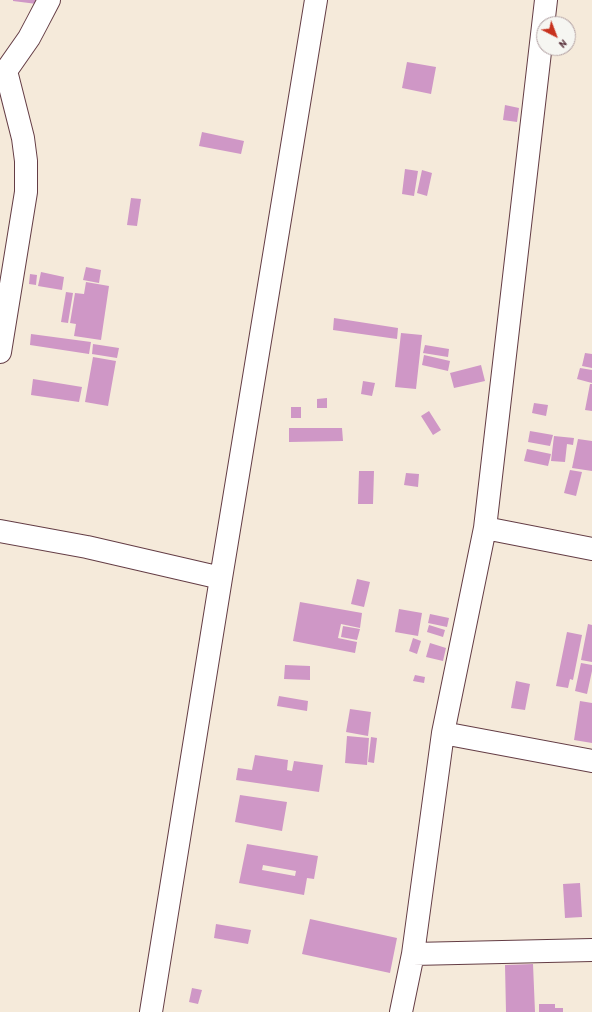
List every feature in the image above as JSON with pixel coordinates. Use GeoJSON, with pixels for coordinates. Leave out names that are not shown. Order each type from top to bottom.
{"type":"FeatureCollection","features":[{"type":"Feature","properties":{"kind":"street"},"geometry":{"type":"LineString","coordinates":[[0,352],[26,192],[26,161],[23,138],[3,72],[32,32],[49,0]]}},
{"type":"Feature","properties":{"kind":"street"},"geometry":{"type":"LineString","coordinates":[[151,1012],[316,0]]}},
{"type":"Feature","properties":{"kind":"street"},"geometry":{"type":"LineString","coordinates":[[401,1012],[412,954],[443,733],[485,528],[546,0]]}},
{"type":"Feature","properties":{"kind":"street"},"geometry":{"type":"LineString","coordinates":[[485,528],[592,549]]}},
{"type":"Feature","properties":{"kind":"street"},"geometry":{"type":"LineString","coordinates":[[0,531],[87,547],[221,578]]}},
{"type":"Feature","properties":{"kind":"street"},"geometry":{"type":"LineString","coordinates":[[443,733],[592,761]]}},
{"type":"Feature","properties":{"kind":"street"},"geometry":{"type":"LineString","coordinates":[[412,954],[592,950]]}},
{"type":"Feature","properties":{"kind":"building"},"geometry":{"type":"Polygon","coordinates":[[[13,0],[38,0],[37,4],[13,0]]]}},
{"type":"Feature","properties":{"kind":"building"},"geometry":{"type":"Polygon","coordinates":[[[407,62],[436,67],[431,94],[402,88],[407,62]]]}},
{"type":"Feature","properties":{"kind":"building"},"geometry":{"type":"Polygon","coordinates":[[[505,105],[519,108],[517,122],[503,120],[505,105]]]}},
{"type":"Feature","properties":{"kind":"building"},"geometry":{"type":"Polygon","coordinates":[[[202,132],[244,141],[241,154],[199,146],[202,132]]]}},
{"type":"Feature","properties":{"kind":"building"},"geometry":{"type":"Polygon","coordinates":[[[405,169],[418,171],[414,196],[402,194],[405,169]]]}},
{"type":"Feature","properties":{"kind":"building"},"geometry":{"type":"Polygon","coordinates":[[[422,170],[432,173],[427,196],[417,193],[422,170]]]}},
{"type":"Feature","properties":{"kind":"building"},"geometry":{"type":"Polygon","coordinates":[[[131,198],[141,199],[137,226],[127,225],[131,198]]]}},
{"type":"Feature","properties":{"kind":"building"},"geometry":{"type":"Polygon","coordinates":[[[86,267],[101,270],[99,283],[83,280],[86,267]]]}},
{"type":"Feature","properties":{"kind":"building"},"geometry":{"type":"Polygon","coordinates":[[[41,272],[64,277],[62,290],[38,286],[41,272]]]}},
{"type":"Feature","properties":{"kind":"building"},"geometry":{"type":"Polygon","coordinates":[[[30,274],[37,275],[36,285],[29,284],[30,274]]]}},
{"type":"Feature","properties":{"kind":"building"},"geometry":{"type":"Polygon","coordinates":[[[86,282],[109,286],[101,340],[74,336],[76,324],[70,323],[75,293],[84,294],[86,282]]]}},
{"type":"Feature","properties":{"kind":"building"},"geometry":{"type":"Polygon","coordinates":[[[66,292],[73,293],[68,323],[61,322],[66,292]]]}},
{"type":"Feature","properties":{"kind":"building"},"geometry":{"type":"Polygon","coordinates":[[[334,318],[398,328],[397,339],[333,330],[334,318]]]}},
{"type":"Feature","properties":{"kind":"building"},"geometry":{"type":"Polygon","coordinates":[[[401,333],[422,335],[416,389],[395,387],[401,333]]]}},
{"type":"Feature","properties":{"kind":"building"},"geometry":{"type":"Polygon","coordinates":[[[31,334],[91,342],[89,354],[30,345],[31,334]]]}},
{"type":"Feature","properties":{"kind":"building"},"geometry":{"type":"Polygon","coordinates":[[[93,344],[119,348],[117,358],[92,354],[93,344]]]}},
{"type":"Feature","properties":{"kind":"building"},"geometry":{"type":"Polygon","coordinates":[[[425,345],[449,349],[448,357],[423,353],[425,345]]]}},
{"type":"Feature","properties":{"kind":"building"},"geometry":{"type":"Polygon","coordinates":[[[585,353],[592,354],[592,368],[582,366],[585,353]]]}},
{"type":"Feature","properties":{"kind":"building"},"geometry":{"type":"Polygon","coordinates":[[[424,355],[450,361],[448,371],[422,365],[424,355]]]}},
{"type":"Feature","properties":{"kind":"building"},"geometry":{"type":"Polygon","coordinates":[[[93,357],[116,361],[108,406],[85,402],[93,357]]]}},
{"type":"Feature","properties":{"kind":"building"},"geometry":{"type":"Polygon","coordinates":[[[481,365],[485,381],[454,388],[450,373],[481,365]]]}},
{"type":"Feature","properties":{"kind":"building"},"geometry":{"type":"Polygon","coordinates":[[[580,368],[592,370],[592,383],[577,379],[580,368]]]}},
{"type":"Feature","properties":{"kind":"building"},"geometry":{"type":"Polygon","coordinates":[[[33,379],[82,387],[79,402],[31,395],[33,379]]]}},
{"type":"Feature","properties":{"kind":"building"},"geometry":{"type":"Polygon","coordinates":[[[363,381],[375,383],[372,396],[361,394],[363,381]]]}},
{"type":"Feature","properties":{"kind":"building"},"geometry":{"type":"Polygon","coordinates":[[[590,384],[592,384],[592,411],[585,410],[590,384]]]}},
{"type":"Feature","properties":{"kind":"building"},"geometry":{"type":"Polygon","coordinates":[[[327,398],[327,408],[317,408],[317,399],[327,398]]]}},
{"type":"Feature","properties":{"kind":"building"},"geometry":{"type":"Polygon","coordinates":[[[534,403],[548,405],[546,416],[532,413],[534,403]]]}},
{"type":"Feature","properties":{"kind":"building"},"geometry":{"type":"Polygon","coordinates":[[[291,407],[301,407],[301,418],[291,418],[291,407]]]}},
{"type":"Feature","properties":{"kind":"building"},"geometry":{"type":"Polygon","coordinates":[[[429,411],[441,430],[433,435],[421,416],[429,411]]]}},
{"type":"Feature","properties":{"kind":"building"},"geometry":{"type":"Polygon","coordinates":[[[289,428],[342,428],[343,441],[289,442],[289,428]]]}},
{"type":"Feature","properties":{"kind":"building"},"geometry":{"type":"Polygon","coordinates":[[[530,431],[553,435],[550,446],[528,442],[530,431]]]}},
{"type":"Feature","properties":{"kind":"building"},"geometry":{"type":"Polygon","coordinates":[[[554,436],[574,438],[573,445],[567,444],[565,462],[551,461],[554,436]]]}},
{"type":"Feature","properties":{"kind":"building"},"geometry":{"type":"Polygon","coordinates":[[[578,439],[592,441],[592,471],[572,468],[578,439]]]}},
{"type":"Feature","properties":{"kind":"building"},"geometry":{"type":"Polygon","coordinates":[[[527,449],[551,454],[548,466],[524,461],[527,449]]]}},
{"type":"Feature","properties":{"kind":"building"},"geometry":{"type":"Polygon","coordinates":[[[570,470],[582,472],[576,496],[564,493],[570,470]]]}},
{"type":"Feature","properties":{"kind":"building"},"geometry":{"type":"Polygon","coordinates":[[[359,471],[374,471],[373,504],[358,504],[359,471]]]}},
{"type":"Feature","properties":{"kind":"building"},"geometry":{"type":"Polygon","coordinates":[[[406,473],[419,474],[418,487],[404,485],[406,473]]]}},
{"type":"Feature","properties":{"kind":"building"},"geometry":{"type":"Polygon","coordinates":[[[357,579],[370,582],[364,607],[351,604],[357,579]]]}},
{"type":"Feature","properties":{"kind":"building"},"geometry":{"type":"Polygon","coordinates":[[[300,602],[362,613],[360,628],[341,624],[338,638],[357,642],[355,653],[293,641],[300,602]]]}},
{"type":"Feature","properties":{"kind":"building"},"geometry":{"type":"Polygon","coordinates":[[[399,609],[422,613],[418,636],[395,632],[399,609]]]}},
{"type":"Feature","properties":{"kind":"building"},"geometry":{"type":"Polygon","coordinates":[[[430,614],[449,618],[447,627],[428,623],[430,614]]]}},
{"type":"Feature","properties":{"kind":"building"},"geometry":{"type":"Polygon","coordinates":[[[588,624],[592,625],[592,662],[581,660],[588,624]]]}},
{"type":"Feature","properties":{"kind":"building"},"geometry":{"type":"Polygon","coordinates":[[[429,625],[445,630],[443,637],[427,632],[429,625]]]}},
{"type":"Feature","properties":{"kind":"building"},"geometry":{"type":"Polygon","coordinates":[[[343,626],[360,629],[357,640],[341,637],[343,626]]]}},
{"type":"Feature","properties":{"kind":"building"},"geometry":{"type":"Polygon","coordinates":[[[567,632],[582,635],[573,680],[570,679],[568,688],[556,686],[567,632]]]}},
{"type":"Feature","properties":{"kind":"building"},"geometry":{"type":"Polygon","coordinates":[[[413,638],[421,641],[417,654],[409,651],[413,638]]]}},
{"type":"Feature","properties":{"kind":"building"},"geometry":{"type":"Polygon","coordinates":[[[430,643],[446,648],[443,661],[426,657],[430,643]]]}},
{"type":"Feature","properties":{"kind":"building"},"geometry":{"type":"Polygon","coordinates":[[[581,663],[592,665],[587,694],[575,691],[581,663]]]}},
{"type":"Feature","properties":{"kind":"building"},"geometry":{"type":"Polygon","coordinates":[[[285,665],[310,666],[310,680],[284,679],[285,665]]]}},
{"type":"Feature","properties":{"kind":"building"},"geometry":{"type":"Polygon","coordinates":[[[415,675],[425,677],[424,683],[413,681],[415,675]]]}},
{"type":"Feature","properties":{"kind":"building"},"geometry":{"type":"Polygon","coordinates":[[[516,681],[530,684],[525,710],[511,708],[516,681]]]}},
{"type":"Feature","properties":{"kind":"building"},"geometry":{"type":"Polygon","coordinates":[[[279,696],[308,701],[307,711],[277,706],[279,696]]]}},
{"type":"Feature","properties":{"kind":"building"},"geometry":{"type":"Polygon","coordinates":[[[580,701],[592,703],[592,743],[574,740],[580,701]]]}},
{"type":"Feature","properties":{"kind":"building"},"geometry":{"type":"Polygon","coordinates":[[[350,709],[371,712],[368,736],[346,732],[350,709]]]}},
{"type":"Feature","properties":{"kind":"building"},"geometry":{"type":"Polygon","coordinates":[[[347,736],[369,738],[367,765],[345,763],[347,736]]]}},
{"type":"Feature","properties":{"kind":"building"},"geometry":{"type":"Polygon","coordinates":[[[371,737],[377,738],[374,763],[368,762],[371,737]]]}},
{"type":"Feature","properties":{"kind":"building"},"geometry":{"type":"Polygon","coordinates":[[[255,755],[288,760],[287,770],[292,771],[294,761],[323,765],[319,792],[236,780],[238,768],[252,770],[255,755]]]}},
{"type":"Feature","properties":{"kind":"building"},"geometry":{"type":"Polygon","coordinates":[[[240,795],[287,802],[282,831],[235,822],[240,795]]]}},
{"type":"Feature","properties":{"kind":"building"},"geometry":{"type":"Polygon","coordinates":[[[247,844],[318,856],[314,879],[307,878],[304,895],[239,883],[247,844]],[[263,865],[262,870],[295,876],[296,871],[263,865]]]}},
{"type":"Feature","properties":{"kind":"building"},"geometry":{"type":"Polygon","coordinates":[[[580,883],[582,917],[565,918],[563,884],[580,883]]]}},
{"type":"Feature","properties":{"kind":"building"},"geometry":{"type":"Polygon","coordinates":[[[310,919],[397,938],[390,973],[302,954],[310,919]]]}},
{"type":"Feature","properties":{"kind":"building"},"geometry":{"type":"Polygon","coordinates":[[[216,924],[251,930],[248,944],[214,938],[216,924]]]}},
{"type":"Feature","properties":{"kind":"building"},"geometry":{"type":"Polygon","coordinates":[[[533,964],[535,1012],[506,1012],[505,965],[533,964]]]}},
{"type":"Feature","properties":{"kind":"building"},"geometry":{"type":"Polygon","coordinates":[[[192,988],[202,990],[198,1004],[189,1002],[192,988]]]}},
{"type":"Feature","properties":{"kind":"building"},"geometry":{"type":"Polygon","coordinates":[[[539,1004],[555,1004],[555,1008],[563,1008],[563,1012],[539,1012],[539,1004]]]}}]}
